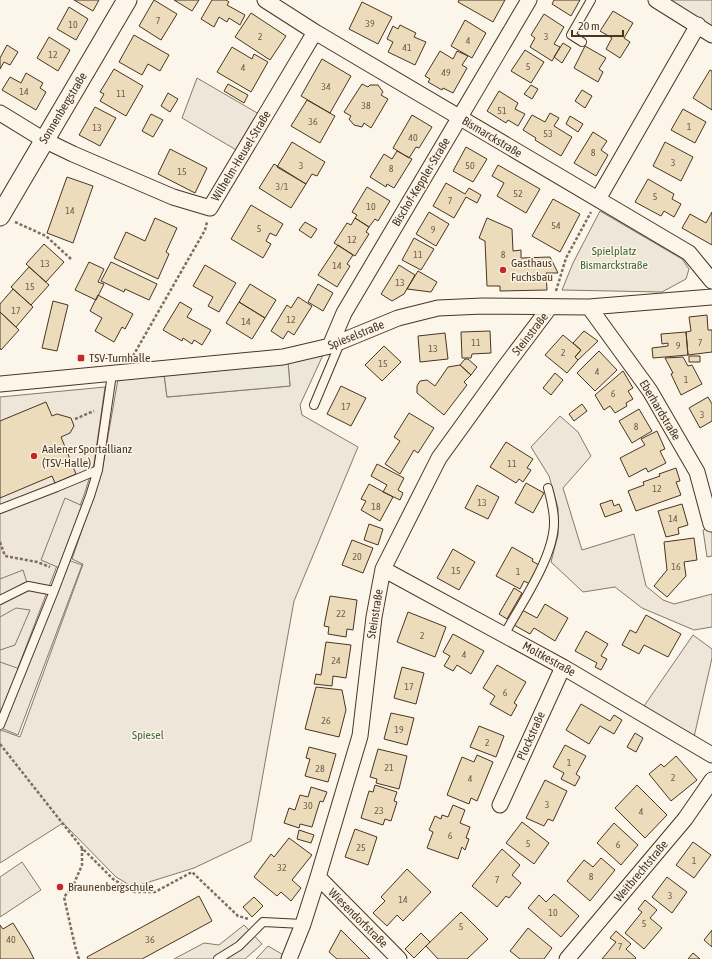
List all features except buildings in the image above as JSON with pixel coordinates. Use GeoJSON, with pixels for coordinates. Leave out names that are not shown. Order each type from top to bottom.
{"type":"FeatureCollection","features":[{"type":"Feature","properties":{"kind":"street","name":"Sonnenbergstraße"},"geometry":{"type":"LineString","coordinates":[[0,215],[127,0]]}},
{"type":"Feature","properties":{"kind":"street","name":"Bismarckstraße"},"geometry":{"type":"LineString","coordinates":[[265,0],[315,32],[689,253],[712,281]]}},
{"type":"Feature","properties":{"kind":"street","name":"Bischof-Keppler-Straße"},"geometry":{"type":"LineString","coordinates":[[335,344],[344,313],[529,0]]}},
{"type":"Feature","properties":{"kind":"street"},"geometry":{"type":"LineString","coordinates":[[656,0],[712,35]]}},
{"type":"Feature","properties":{"kind":"street"},"geometry":{"type":"LineString","coordinates":[[598,200],[698,25]]}},
{"type":"Feature","properties":{"kind":"street","name":"Wilhelm-Heusel-Straße"},"geometry":{"type":"LineString","coordinates":[[0,113],[44,140],[73,154],[174,197],[210,208],[315,32]]}},
{"type":"Feature","properties":{"kind":"street","name":"Spieselstraße"},"geometry":{"type":"LineString","coordinates":[[0,384],[283,358],[335,344],[398,318],[438,308],[483,306],[550,308],[589,307],[712,297]]}},
{"type":"Feature","properties":{"kind":"street","name":"Eberhardstraße"},"geometry":{"type":"LineString","coordinates":[[589,307],[650,391],[697,472],[711,524]]}},
{"type":"Feature","properties":{"kind":"street","name":"Steinstraße"},"geometry":{"type":"LineString","coordinates":[[289,959],[303,924],[318,877],[360,736],[374,617],[383,569],[438,458],[550,308]]}},
{"type":"Feature","properties":{"kind":"street"},"geometry":{"type":"LineString","coordinates":[[697,472],[712,482]]}},
{"type":"Feature","properties":{"kind":"street","name":"Moltkestraße"},"geometry":{"type":"LineString","coordinates":[[383,569],[563,667],[712,755]]}},
{"type":"Feature","properties":{"kind":"street","name":"Plockstraße"},"geometry":{"type":"LineString","coordinates":[[500,805],[563,667]]}},
{"type":"Feature","properties":{"kind":"street","name":"Weitbrechtstraße"},"geometry":{"type":"LineString","coordinates":[[567,959],[685,819],[712,780]]}},
{"type":"Feature","properties":{"kind":"street","name":"Wiesendorfstraße"},"geometry":{"type":"LineString","coordinates":[[318,877],[399,959]]}},
{"type":"Feature","properties":{"kind":"lane"},"geometry":{"type":"LineString","coordinates":[[582,42],[571,35],[591,0]]}},
{"type":"Feature","properties":{"kind":"lane"},"geometry":{"type":"LineString","coordinates":[[314,405],[335,344]]}},
{"type":"Feature","properties":{"kind":"lane"},"geometry":{"type":"LineString","coordinates":[[0,725],[62,571],[98,470],[107,405],[118,374]]}},
{"type":"Feature","properties":{"kind":"lane"},"geometry":{"type":"LineString","coordinates":[[0,509],[98,470]]}},
{"type":"Feature","properties":{"kind":"lane"},"geometry":{"type":"LineString","coordinates":[[504,635],[546,560],[554,523],[553,507],[548,488]]}},
{"type":"Feature","properties":{"kind":"lane"},"geometry":{"type":"LineString","coordinates":[[0,600],[28,586],[54,591]]}},
{"type":"Feature","properties":{"kind":"lane"},"geometry":{"type":"LineString","coordinates":[[218,959],[239,946],[263,922],[303,924]]}},
{"type":"Feature","properties":{"kind":"path"},"geometry":{"type":"LineString","coordinates":[[118,374],[205,230],[210,208]]}},
{"type":"Feature","properties":{"kind":"path"},"geometry":{"type":"LineString","coordinates":[[550,308],[566,258],[590,214]]}},
{"type":"Feature","properties":{"kind":"path"},"geometry":{"type":"LineString","coordinates":[[0,215],[46,236],[71,259]]}},
{"type":"Feature","properties":{"kind":"path"},"geometry":{"type":"LineString","coordinates":[[75,419],[107,405]]}},
{"type":"Feature","properties":{"kind":"path"},"geometry":{"type":"LineString","coordinates":[[0,542],[5,556],[37,562],[62,571]]}},
{"type":"Feature","properties":{"kind":"path"},"geometry":{"type":"LineString","coordinates":[[0,744],[82,848],[113,878],[134,892],[155,892],[192,872],[238,916],[263,922]]}},
{"type":"Feature","properties":{"kind":"path"},"geometry":{"type":"LineString","coordinates":[[79,959],[64,897],[73,886],[82,865],[82,848]]}},
{"type":"Feature","properties":{"kind":"green space"},"geometry":{"type":"Polygon","coordinates":[[[662,0],[712,0],[712,32],[662,0]]]}},
{"type":"Feature","properties":{"kind":"green space"},"geometry":{"type":"Polygon","coordinates":[[[197,78],[259,114],[238,151],[182,118],[197,78]]]}},
{"type":"Feature","properties":{"kind":"green space","name":"Spielplatz Bismarckstraße"},"geometry":{"type":"Polygon","coordinates":[[[600,211],[682,259],[689,269],[686,279],[662,292],[562,290],[573,263],[600,211]]]}},
{"type":"Feature","properties":{"kind":"green space","name":"Spiesel"},"geometry":{"type":"Polygon","coordinates":[[[323,355],[300,405],[302,415],[358,447],[294,601],[251,841],[194,868],[133,887],[116,877],[63,823],[0,863],[0,732],[1,730],[20,737],[83,564],[72,559],[102,471],[118,379],[164,374],[167,397],[290,386],[288,362],[323,355]]]}},
{"type":"Feature","properties":{"kind":"green space"},"geometry":{"type":"Polygon","coordinates":[[[105,387],[94,464],[84,495],[0,715],[0,397],[105,387]]]}},
{"type":"Feature","properties":{"kind":"green space"},"geometry":{"type":"Polygon","coordinates":[[[560,416],[578,432],[591,456],[563,488],[582,550],[634,534],[646,586],[663,600],[674,604],[712,594],[712,627],[694,630],[642,608],[615,587],[583,592],[551,562],[558,535],[558,508],[549,476],[531,447],[560,416]]]}},
{"type":"Feature","properties":{"kind":"green space"},"geometry":{"type":"Polygon","coordinates":[[[712,528],[712,556],[707,557],[703,530],[712,528]]]}},
{"type":"Feature","properties":{"kind":"green space"},"geometry":{"type":"Polygon","coordinates":[[[693,635],[712,649],[712,658],[694,737],[644,706],[693,635]]]}},
{"type":"Feature","properties":{"kind":"green space"},"geometry":{"type":"Polygon","coordinates":[[[22,862],[41,890],[0,917],[0,877],[22,862]]]}},
{"type":"Feature","properties":{"kind":"shaded area"},"geometry":{"type":"Polygon","coordinates":[[[288,362],[290,386],[167,397],[164,374],[288,362]]]}},
{"type":"Feature","properties":{"kind":"shaded area"},"geometry":{"type":"Polygon","coordinates":[[[65,498],[85,507],[62,569],[41,560],[65,498]]]}},
{"type":"Feature","properties":{"kind":"shaded area"},"geometry":{"type":"Polygon","coordinates":[[[68,560],[82,565],[18,735],[1,728],[68,560]]]}},
{"type":"Feature","properties":{"kind":"shaded area"},"geometry":{"type":"Polygon","coordinates":[[[23,570],[28,586],[0,600],[0,579],[23,570]]]}},
{"type":"Feature","properties":{"kind":"shaded area"},"geometry":{"type":"Polygon","coordinates":[[[16,608],[30,610],[15,645],[0,650],[0,617],[16,608]]]}},
{"type":"Feature","properties":{"kind":"shaded area"},"geometry":{"type":"Polygon","coordinates":[[[0,662],[20,669],[0,720],[0,662]]]}},
{"type":"Feature","properties":{"kind":"shaded area"},"geometry":{"type":"Polygon","coordinates":[[[244,925],[262,944],[245,959],[174,959],[204,943],[219,945],[244,925]]]}},
{"type":"Feature","properties":{"kind":"shaded area"},"geometry":{"type":"Polygon","coordinates":[[[268,946],[287,957],[286,959],[256,959],[268,946]]]}},
{"type":"Feature","properties":{"kind":"place","name":"Gasthaus Fuchsbau"},"geometry":{"type":"Point","coordinates":[503,270]}},
{"type":"Feature","properties":{"kind":"place","name":"TSV-Turnhalle"},"geometry":{"type":"Point","coordinates":[81,358]}},
{"type":"Feature","properties":{"kind":"place","name":"Aalener Sportallianz (TSV-Halle)"},"geometry":{"type":"Point","coordinates":[34,456]}},
{"type":"Feature","properties":{"kind":"place","name":"Braunenbergschule"},"geometry":{"type":"Point","coordinates":[60,887]}}]}
